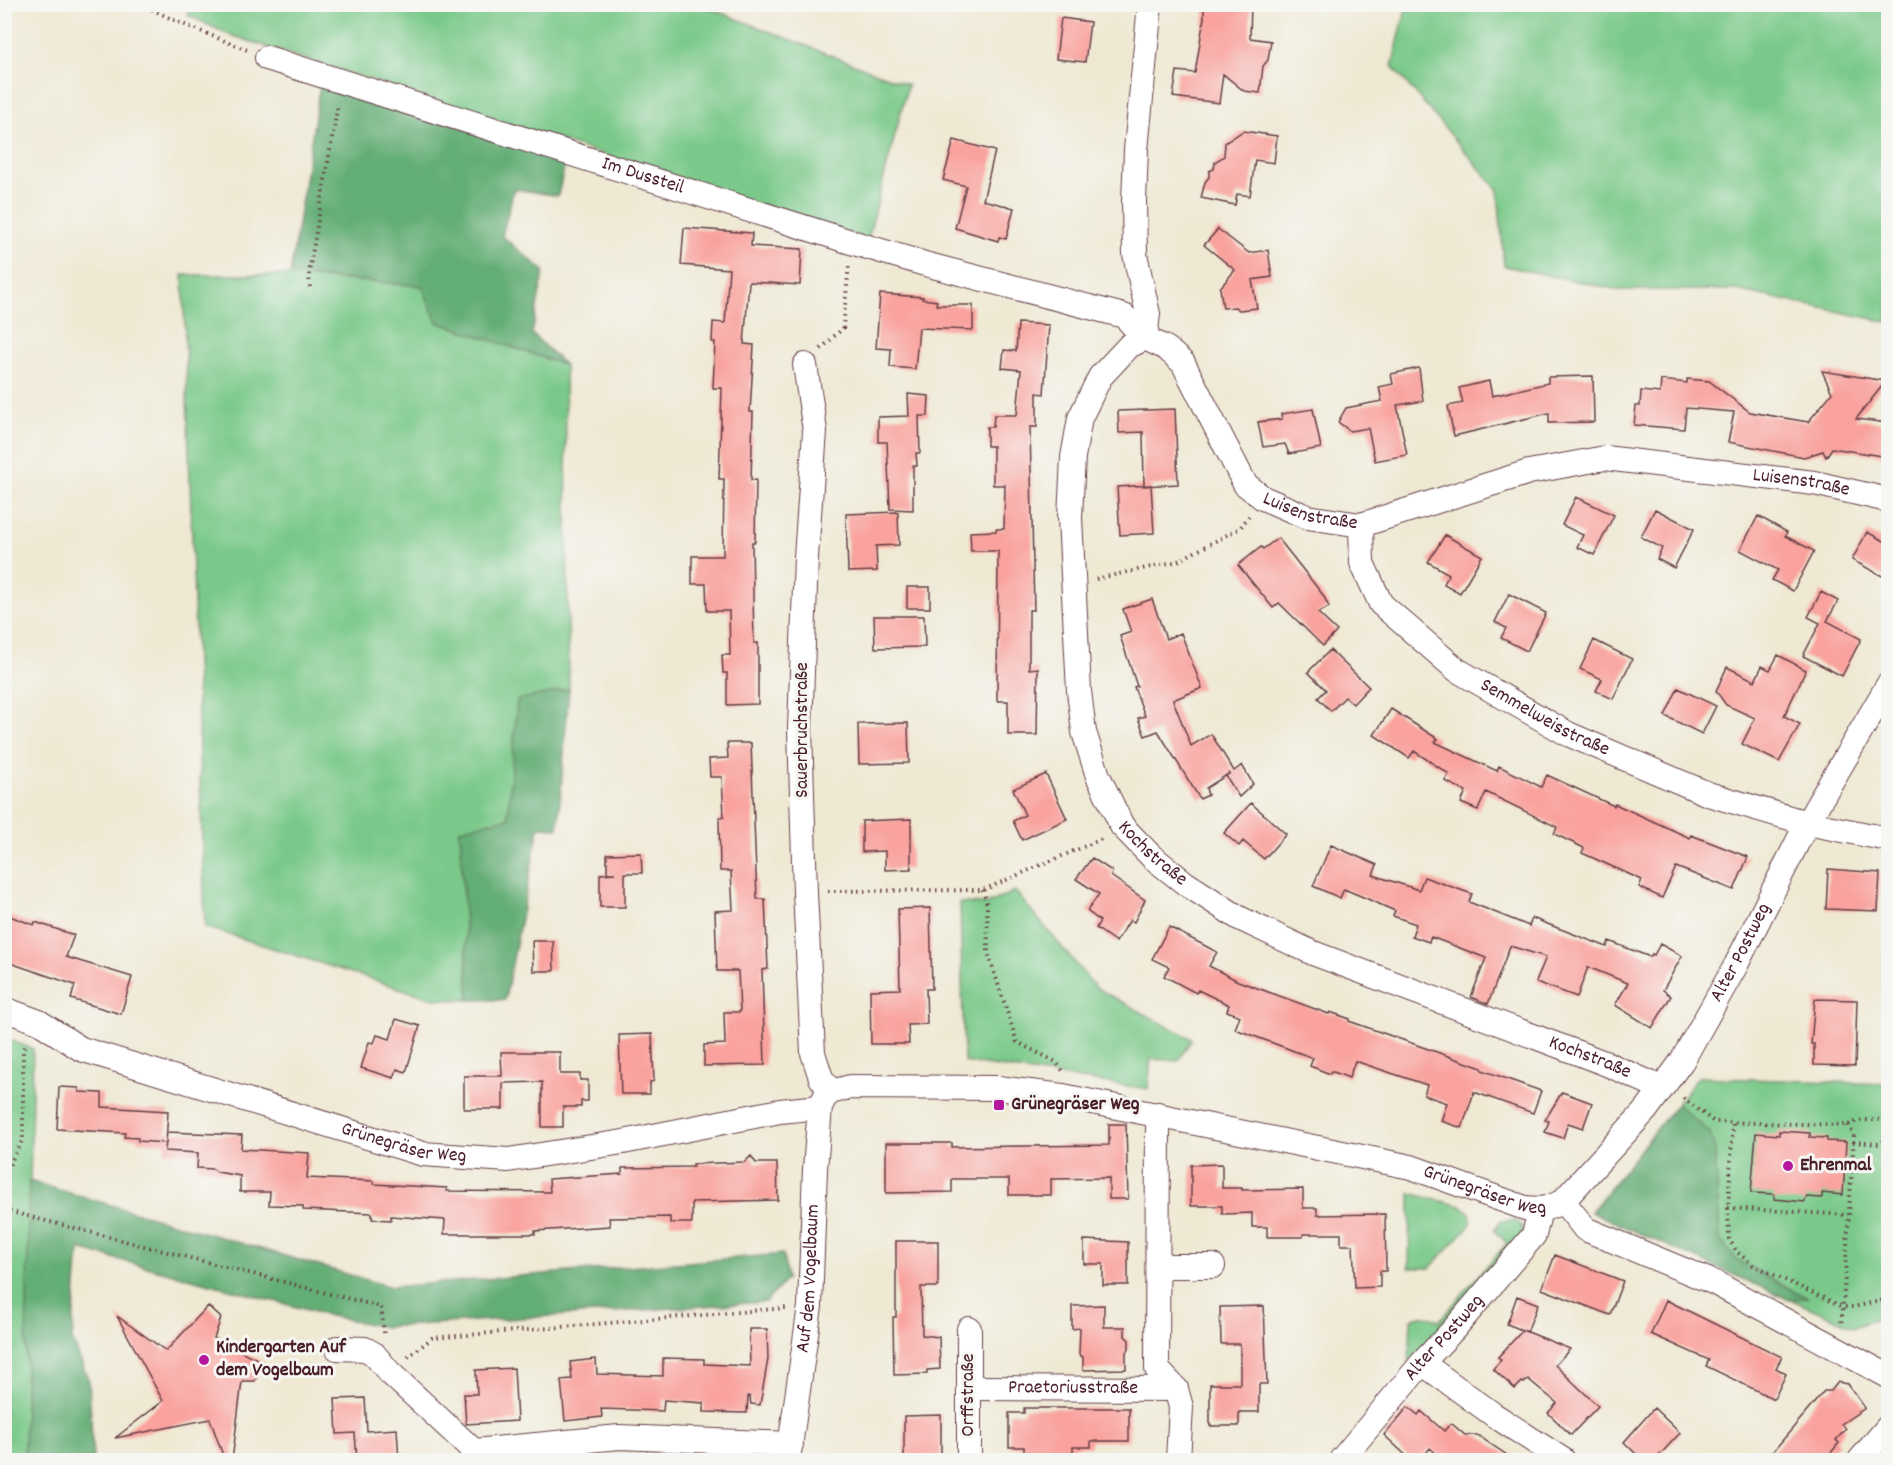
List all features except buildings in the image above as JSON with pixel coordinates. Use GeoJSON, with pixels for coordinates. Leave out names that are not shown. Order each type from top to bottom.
{"type":"FeatureCollection","features":[{"type":"Feature","properties":{"kind":"street"},"geometry":{"type":"LineString","coordinates":[[1145,338],[1148,314],[1135,254],[1134,202],[1136,150],[1150,4]]}},
{"type":"Feature","properties":{"kind":"street","name":"Im Dussteil"},"geometry":{"type":"LineString","coordinates":[[267,58],[851,242],[936,267],[1124,316],[1145,338]]}},
{"type":"Feature","properties":{"kind":"street","name":"Luisenstraße"},"geometry":{"type":"LineString","coordinates":[[1145,338],[1166,348],[1183,363],[1245,484],[1263,498],[1307,517],[1361,525],[1528,472],[1605,458],[1814,483],[1888,500]]}},
{"type":"Feature","properties":{"kind":"street","name":"Kochstraße"},"geometry":{"type":"LineString","coordinates":[[1145,338],[1129,346],[1100,377],[1080,418],[1073,457],[1072,585],[1084,732],[1098,776],[1122,826],[1151,856],[1185,883],[1239,918],[1313,953],[1607,1064],[1661,1088]]}},
{"type":"Feature","properties":{"kind":"street","name":"Sauerbruchstraße"},"geometry":{"type":"LineString","coordinates":[[805,365],[815,431],[806,557],[800,729],[813,1053],[825,1098]]}},
{"type":"Feature","properties":{"kind":"street","name":"Semmelweisstraße"},"geometry":{"type":"LineString","coordinates":[[1361,525],[1362,563],[1381,604],[1457,670],[1568,734],[1708,794],[1807,823],[1888,839]]}},
{"type":"Feature","properties":{"kind":"street","name":"Alter Postweg"},"geometry":{"type":"LineString","coordinates":[[1563,1201],[1646,1110],[1682,1061],[1736,965],[1807,823],[1888,685]]}},
{"type":"Feature","properties":{"kind":"street","name":"Grünegräser Weg"},"geometry":{"type":"LineString","coordinates":[[4,1009],[39,1022],[81,1049],[423,1154],[508,1160],[623,1142],[780,1111],[825,1098],[850,1087],[998,1088],[1063,1096],[1158,1114],[1411,1167],[1525,1208],[1540,1210],[1552,1208],[1563,1201],[1585,1229],[1715,1283],[1888,1376]]}},
{"type":"Feature","properties":{"kind":"street","name":"Auf dem Vogelbaum"},"geometry":{"type":"LineString","coordinates":[[789,1452],[810,1306],[815,1169],[825,1098]]}},
{"type":"Feature","properties":{"kind":"street","name":"Praetoriusstraße"},"geometry":{"type":"LineString","coordinates":[[1158,1114],[1157,1369],[1176,1389]]}},
{"type":"Feature","properties":{"kind":"street","name":"Alter Postweg"},"geometry":{"type":"LineString","coordinates":[[1341,1461],[1422,1363],[1455,1329],[1534,1235],[1540,1210]]}},
{"type":"Feature","properties":{"kind":"street"},"geometry":{"type":"LineString","coordinates":[[1158,1266],[1213,1266]]}},
{"type":"Feature","properties":{"kind":"street","name":"Orffstraße"},"geometry":{"type":"LineString","coordinates":[[969,1329],[969,1461]]}},
{"type":"Feature","properties":{"kind":"street"},"geometry":{"type":"LineString","coordinates":[[337,1348],[365,1349],[375,1354],[389,1372],[474,1456],[619,1437],[789,1452]]}},
{"type":"Feature","properties":{"kind":"street"},"geometry":{"type":"LineString","coordinates":[[1422,1363],[1563,1461]]}},
{"type":"Feature","properties":{"kind":"street","name":"Praetoriusstraße"},"geometry":{"type":"LineString","coordinates":[[969,1388],[1176,1389]]}},
{"type":"Feature","properties":{"kind":"street"},"geometry":{"type":"LineString","coordinates":[[1176,1389],[1180,1407],[1178,1461]]}},
{"type":"Feature","properties":{"kind":"street"},"geometry":{"type":"LineString","coordinates":[[1860,1461],[1888,1427]]}},
{"type":"Feature","properties":{"kind":"path"},"geometry":{"type":"LineString","coordinates":[[141,4],[178,22],[267,58]]}},
{"type":"Feature","properties":{"kind":"path"},"geometry":{"type":"LineString","coordinates":[[310,287],[309,273],[342,82]]}},
{"type":"Feature","properties":{"kind":"path"},"geometry":{"type":"LineString","coordinates":[[805,365],[843,328],[851,242]]}},
{"type":"Feature","properties":{"kind":"path"},"geometry":{"type":"LineString","coordinates":[[1072,585],[1178,561],[1240,528],[1263,498]]}},
{"type":"Feature","properties":{"kind":"path"},"geometry":{"type":"LineString","coordinates":[[805,892],[983,890],[1109,836],[1122,826]]}},
{"type":"Feature","properties":{"kind":"path"},"geometry":{"type":"LineString","coordinates":[[983,890],[987,904],[988,953],[1017,1041],[1056,1062],[1067,1077]]}},
{"type":"Feature","properties":{"kind":"path"},"geometry":{"type":"LineString","coordinates":[[4,1175],[23,1139],[23,1049],[39,1022]]}},
{"type":"Feature","properties":{"kind":"path"},"geometry":{"type":"LineString","coordinates":[[1661,1088],[1688,1100],[1714,1122],[1848,1125],[1858,1120],[1887,1119],[1884,1141],[1880,1144],[1853,1142]]}},
{"type":"Feature","properties":{"kind":"path"},"geometry":{"type":"LineString","coordinates":[[1733,1124],[1728,1208],[1729,1239],[1737,1252],[1753,1265],[1843,1307],[1854,1307],[1888,1299]]}},
{"type":"Feature","properties":{"kind":"path"},"geometry":{"type":"LineString","coordinates":[[1843,1307],[1854,1135],[1848,1125]]}},
{"type":"Feature","properties":{"kind":"path"},"geometry":{"type":"LineString","coordinates":[[1728,1208],[1848,1215]]}},
{"type":"Feature","properties":{"kind":"path"},"geometry":{"type":"LineString","coordinates":[[4,1210],[381,1307],[389,1372]]}},
{"type":"Feature","properties":{"kind":"path"},"geometry":{"type":"LineString","coordinates":[[389,1372],[432,1338],[810,1306]]}},
{"type":"Feature","properties":{"kind":"green space"},"geometry":{"type":"Polygon","coordinates":[[[187,5],[701,5],[908,85],[868,239],[227,34],[188,15],[187,5]]]}},
{"type":"Feature","properties":{"kind":"green space"},"geometry":{"type":"Polygon","coordinates":[[[1407,5],[1888,5],[1888,322],[1736,290],[1619,290],[1504,266],[1498,190],[1392,66],[1407,5]]]}},
{"type":"Feature","properties":{"kind":"green space"},"geometry":{"type":"Polygon","coordinates":[[[320,84],[566,158],[558,196],[514,189],[502,236],[544,271],[532,334],[565,365],[437,322],[422,286],[290,275],[320,84]]]}},
{"type":"Feature","properties":{"kind":"green space"},"geometry":{"type":"Polygon","coordinates":[[[183,275],[290,275],[423,286],[437,322],[565,365],[569,689],[517,700],[508,818],[460,829],[469,1000],[434,999],[205,927],[183,275]]]}},
{"type":"Feature","properties":{"kind":"green space"},"geometry":{"type":"Polygon","coordinates":[[[569,689],[558,828],[539,827],[505,1000],[469,1000],[460,829],[508,818],[517,700],[569,689]]]}},
{"type":"Feature","properties":{"kind":"green space"},"geometry":{"type":"Polygon","coordinates":[[[1015,891],[1096,988],[1192,1039],[1178,1061],[1151,1059],[1148,1089],[964,1062],[960,903],[987,904],[1015,891]]]}},
{"type":"Feature","properties":{"kind":"green space"},"geometry":{"type":"Polygon","coordinates":[[[4,1038],[33,1049],[24,1460],[4,1460],[4,1038]]]}},
{"type":"Feature","properties":{"kind":"green space"},"geometry":{"type":"Polygon","coordinates":[[[1698,1077],[1888,1084],[1888,1315],[1854,1327],[1591,1212],[1698,1077]]]}},
{"type":"Feature","properties":{"kind":"green space"},"geometry":{"type":"Polygon","coordinates":[[[1677,1104],[1710,1133],[1715,1150],[1720,1240],[1737,1260],[1807,1298],[1788,1299],[1591,1212],[1677,1104]]]}},
{"type":"Feature","properties":{"kind":"green space"},"geometry":{"type":"Polygon","coordinates":[[[29,1181],[391,1287],[783,1254],[787,1279],[766,1302],[384,1327],[330,1316],[79,1249],[72,1339],[89,1381],[93,1460],[24,1460],[29,1181]]]}},
{"type":"Feature","properties":{"kind":"green space"},"geometry":{"type":"Polygon","coordinates":[[[1410,1193],[1461,1206],[1470,1213],[1471,1224],[1430,1268],[1409,1268],[1410,1193]]]}},
{"type":"Feature","properties":{"kind":"green space"},"geometry":{"type":"Polygon","coordinates":[[[1515,1220],[1521,1225],[1523,1238],[1409,1363],[1411,1319],[1425,1316],[1439,1321],[1507,1243],[1494,1231],[1501,1221],[1515,1220]]]}},
{"type":"Feature","properties":{"kind":"place","name":"Grünegräser Weg"},"geometry":{"type":"Point","coordinates":[999,1105]}},
{"type":"Feature","properties":{"kind":"place","name":"Ehrenmal"},"geometry":{"type":"Point","coordinates":[1788,1166]}},
{"type":"Feature","properties":{"kind":"place","name":"Kindergarten Auf dem Vogelbaum"},"geometry":{"type":"Point","coordinates":[204,1360]}}]}
